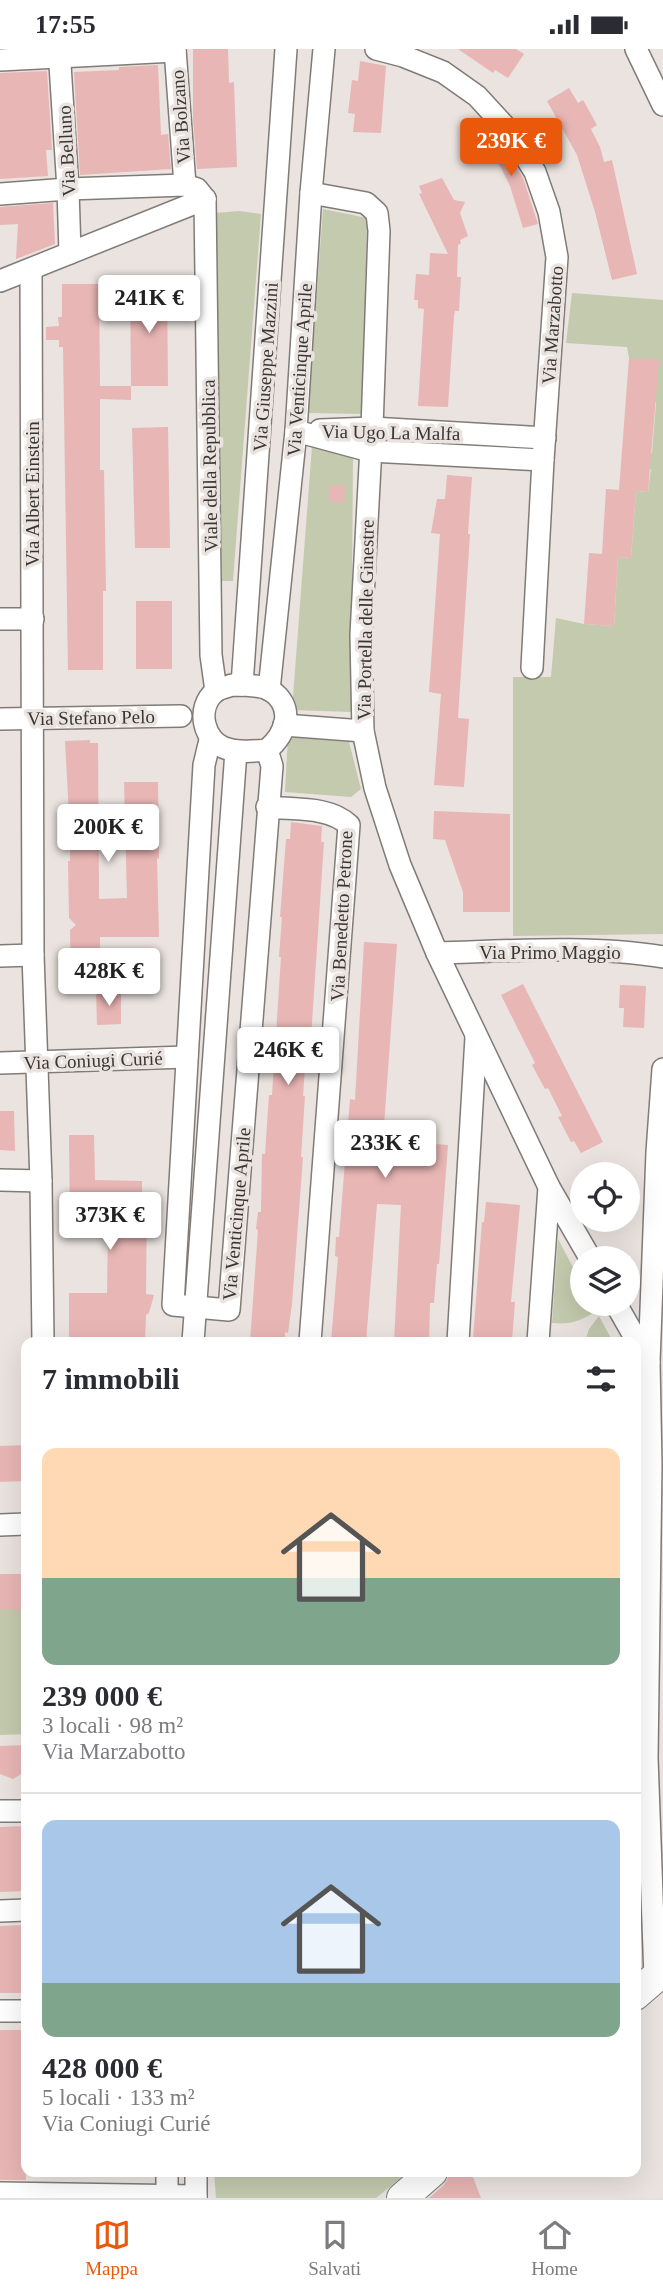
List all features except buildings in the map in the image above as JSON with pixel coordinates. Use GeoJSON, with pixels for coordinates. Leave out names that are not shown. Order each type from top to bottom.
{"type":"FeatureCollection","features":[{"type":"Feature","properties":{"kind":"street","name":"Via Giuseppe Mazzini"},"geometry":{"type":"LineString","coordinates":[[242,685],[286,49]]}},
{"type":"Feature","properties":{"kind":"street","name":"Via Venticinque Aprile"},"geometry":{"type":"LineString","coordinates":[[269,690],[296,431],[311,193],[324,49]]}},
{"type":"Feature","properties":{"kind":"street","name":"Via Marzabotto"},"geometry":{"type":"LineString","coordinates":[[376,49],[443,72],[477,96],[509,131],[535,171],[548,212],[557,257],[545,438]]}},
{"type":"Feature","properties":{"kind":"street"},"geometry":{"type":"LineString","coordinates":[[636,49],[663,104]]}},
{"type":"Feature","properties":{"kind":"street"},"geometry":{"type":"LineString","coordinates":[[0,61],[60,53],[175,50]]}},
{"type":"Feature","properties":{"kind":"street","name":"Via Bolzano"},"geometry":{"type":"LineString","coordinates":[[175,50],[185,185]]}},
{"type":"Feature","properties":{"kind":"street","name":"Via Belluno"},"geometry":{"type":"LineString","coordinates":[[60,53],[70,253]]}},
{"type":"Feature","properties":{"kind":"street"},"geometry":{"type":"LineString","coordinates":[[0,194],[68,188],[185,185],[197,189],[205,199],[0,281]]}},
{"type":"Feature","properties":{"kind":"street","name":"Via Portella delle Ginestre"},"geometry":{"type":"LineString","coordinates":[[311,193],[366,203],[377,212],[379,231],[372,428],[361,635],[363,731],[374,788],[391,839],[437,954],[549,1187],[583,1246]]}},
{"type":"Feature","properties":{"kind":"street","name":"Viale della Repubblica"},"geometry":{"type":"LineString","coordinates":[[205,199],[211,698]]}},
{"type":"Feature","properties":{"kind":"street","name":"Via Albert Einstein"},"geometry":{"type":"LineString","coordinates":[[31,269],[33,955],[41,1181],[43,1337]]}},
{"type":"Feature","properties":{"kind":"street","name":"Via Ugo La Malfa"},"geometry":{"type":"LineString","coordinates":[[296,431],[372,428],[545,438]]}},
{"type":"Feature","properties":{"kind":"street","name":"Via Ugo La Malfa"},"geometry":{"type":"LineString","coordinates":[[296,431],[370,451],[543,460]]}},
{"type":"Feature","properties":{"kind":"street"},"geometry":{"type":"LineString","coordinates":[[532,669],[545,438]]}},
{"type":"Feature","properties":{"kind":"street"},"geometry":{"type":"LineString","coordinates":[[0,619],[33,619]]}},
{"type":"Feature","properties":{"kind":"street"},"geometry":{"type":"LineString","coordinates":[[194,1307],[173,1305],[204,765],[211,698],[232,685],[242,685],[269,690],[283,704],[286,715],[284,725],[278,741],[267,750],[226,749],[208,734]]}},
{"type":"Feature","properties":{"kind":"street","name":"Via Stefano Pelo"},"geometry":{"type":"LineString","coordinates":[[0,719],[181,716],[211,698]]}},
{"type":"Feature","properties":{"kind":"street","name":"Via Stefano Pelo"},"geometry":{"type":"LineString","coordinates":[[181,716],[208,734]]}},
{"type":"Feature","properties":{"kind":"street"},"geometry":{"type":"LineString","coordinates":[[284,725],[363,731]]}},
{"type":"Feature","properties":{"kind":"street","name":"Via Venticinque Aprile"},"geometry":{"type":"LineString","coordinates":[[194,1307],[229,1310],[272,766],[267,750]]}},
{"type":"Feature","properties":{"kind":"street"},"geometry":{"type":"LineString","coordinates":[[193,1337],[236,751]]}},
{"type":"Feature","properties":{"kind":"street","name":"Via Benedetto Petrone"},"geometry":{"type":"LineString","coordinates":[[267,807],[330,813],[349,825],[310,1337]]}},
{"type":"Feature","properties":{"kind":"street","name":"Via Primo Maggio"},"geometry":{"type":"LineString","coordinates":[[437,954],[630,951],[663,957]]}},
{"type":"Feature","properties":{"kind":"street"},"geometry":{"type":"LineString","coordinates":[[0,956],[33,955]]}},
{"type":"Feature","properties":{"kind":"street"},"geometry":{"type":"LineString","coordinates":[[458,1337],[476,1033]]}},
{"type":"Feature","properties":{"kind":"street","name":"Via Coniugi Curié"},"geometry":{"type":"LineString","coordinates":[[0,1063],[187,1057]]}},
{"type":"Feature","properties":{"kind":"street"},"geometry":{"type":"LineString","coordinates":[[651,1982],[657,1463],[649,1362],[663,1069]]}},
{"type":"Feature","properties":{"kind":"street"},"geometry":{"type":"LineString","coordinates":[[0,1180],[41,1181]]}},
{"type":"Feature","properties":{"kind":"street"},"geometry":{"type":"LineString","coordinates":[[538,1337],[549,1187]]}},
{"type":"Feature","properties":{"kind":"street"},"geometry":{"type":"LineString","coordinates":[[623,1316],[635,1337]]}},
{"type":"Feature","properties":{"kind":"street"},"geometry":{"type":"LineString","coordinates":[[0,1525],[21,1524]]}},
{"type":"Feature","properties":{"kind":"street"},"geometry":{"type":"LineString","coordinates":[[0,1811],[21,1811]]}},
{"type":"Feature","properties":{"kind":"street"},"geometry":{"type":"LineString","coordinates":[[0,1910],[21,1910]]}},
{"type":"Feature","properties":{"kind":"street"},"geometry":{"type":"LineString","coordinates":[[0,2011],[21,2011]]}},
{"type":"Feature","properties":{"kind":"street"},"geometry":{"type":"LineString","coordinates":[[167,2177],[167,2196]]}},
{"type":"Feature","properties":{"kind":"street"},"geometry":{"type":"LineString","coordinates":[[0,2193],[196,2197],[196,2177]]}},
{"type":"Feature","properties":{"kind":"street"},"geometry":{"type":"LineString","coordinates":[[402,2198],[426,2177]]}},
{"type":"Feature","properties":{"kind":"green space"},"geometry":{"type":"Polygon","coordinates":[[[323,209],[367,218],[363,414],[308,413],[323,209]]]}},
{"type":"Feature","properties":{"kind":"green space"},"geometry":{"type":"Polygon","coordinates":[[[239,211],[261,214],[233,581],[222,581],[215,213],[239,211]]]}},
{"type":"Feature","properties":{"kind":"green space"},"geometry":{"type":"Polygon","coordinates":[[[572,293],[663,300],[663,934],[513,936],[513,677],[551,677],[556,618],[584,624],[614,626],[618,557],[631,558],[636,491],[648,492],[651,469],[648,469],[649,453],[652,453],[656,403],[629,358],[627,347],[566,343],[572,293]]]}},
{"type":"Feature","properties":{"kind":"green space"},"geometry":{"type":"Polygon","coordinates":[[[312,446],[353,456],[351,712],[292,710],[312,446]]]}},
{"type":"Feature","properties":{"kind":"green space"},"geometry":{"type":"Polygon","coordinates":[[[288,737],[349,742],[361,789],[351,797],[285,792],[288,737]]]}},
{"type":"Feature","properties":{"kind":"green space"},"geometry":{"type":"Polygon","coordinates":[[[558,1239],[570,1262],[570,1316],[587,1316],[570,1323],[552,1323],[558,1239]]]}},
{"type":"Feature","properties":{"kind":"green space"},"geometry":{"type":"Polygon","coordinates":[[[599,1316],[610,1337],[587,1337],[589,1329],[599,1316]]]}},
{"type":"Feature","properties":{"kind":"green space"},"geometry":{"type":"Polygon","coordinates":[[[0,1610],[21,1610],[21,1734],[0,1735],[0,1610]]]}},
{"type":"Feature","properties":{"kind":"green space"},"geometry":{"type":"Polygon","coordinates":[[[214,2177],[402,2177],[376,2198],[216,2198],[214,2177]]]}}]}
